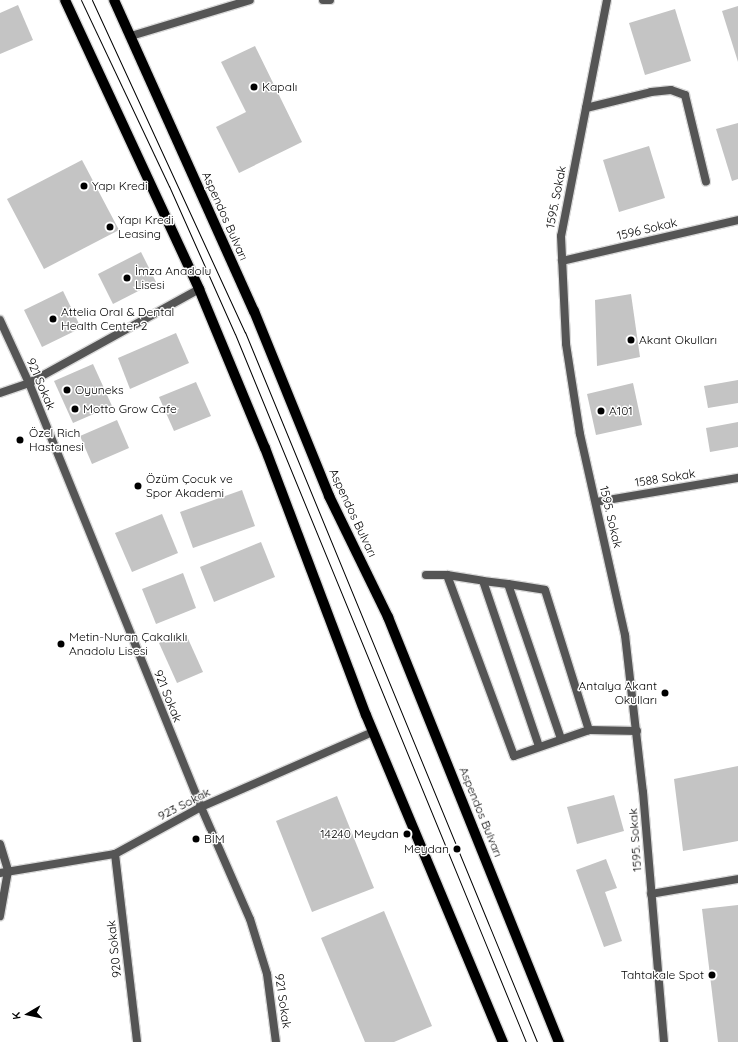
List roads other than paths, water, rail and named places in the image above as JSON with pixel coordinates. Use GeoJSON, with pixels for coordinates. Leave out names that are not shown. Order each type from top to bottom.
{"type":"FeatureCollection","features":[{"type":"Feature","properties":{"kind":"main road"},"geometry":{"type":"LineString","coordinates":[[65,0],[199,289],[265,448],[373,732],[503,1042]]}},
{"type":"Feature","properties":{"kind":"main road","name":"Aspendos Bulvarı"},"geometry":{"type":"LineString","coordinates":[[114,0],[254,311],[329,496],[385,610],[559,1042]]}},
{"type":"Feature","properties":{"kind":"street"},"geometry":{"type":"LineString","coordinates":[[131,36],[250,0]]}},
{"type":"Feature","properties":{"kind":"street"},"geometry":{"type":"LineString","coordinates":[[323,0],[330,0]]}},
{"type":"Feature","properties":{"kind":"street","name":"1595. Sokak"},"geometry":{"type":"LineString","coordinates":[[607,0],[561,236],[566,344],[580,434],[625,635],[637,731],[664,1042]]}},
{"type":"Feature","properties":{"kind":"street"},"geometry":{"type":"LineString","coordinates":[[586,108],[658,91],[671,90],[685,95],[706,182]]}},
{"type":"Feature","properties":{"kind":"street","name":"1596 Sokak"},"geometry":{"type":"LineString","coordinates":[[562,261],[738,220]]}},
{"type":"Feature","properties":{"kind":"street"},"geometry":{"type":"LineString","coordinates":[[0,394],[29,383],[199,289]]}},
{"type":"Feature","properties":{"kind":"street","name":"921 Sokak"},"geometry":{"type":"LineString","coordinates":[[0,320],[29,383],[201,807],[250,919],[267,974],[276,1042]]}},
{"type":"Feature","properties":{"kind":"street","name":"1588 Sokak"},"geometry":{"type":"LineString","coordinates":[[596,502],[738,478]]}},
{"type":"Feature","properties":{"kind":"street"},"geometry":{"type":"LineString","coordinates":[[426,575],[447,575],[545,590],[589,730]]}},
{"type":"Feature","properties":{"kind":"street"},"geometry":{"type":"LineString","coordinates":[[447,575],[514,756],[539,746],[589,730],[637,731]]}},
{"type":"Feature","properties":{"kind":"street"},"geometry":{"type":"LineString","coordinates":[[483,581],[539,746]]}},
{"type":"Feature","properties":{"kind":"street"},"geometry":{"type":"LineString","coordinates":[[508,584],[561,739]]}},
{"type":"Feature","properties":{"kind":"street","name":"923 Sokak"},"geometry":{"type":"LineString","coordinates":[[4,872],[115,854],[201,807],[373,732]]}},
{"type":"Feature","properties":{"kind":"street"},"geometry":{"type":"LineString","coordinates":[[0,844],[4,872],[0,916]]}},
{"type":"Feature","properties":{"kind":"street","name":"920 Sokak"},"geometry":{"type":"LineString","coordinates":[[115,854],[137,1042]]}},
{"type":"Feature","properties":{"kind":"street"},"geometry":{"type":"LineString","coordinates":[[651,894],[738,879]]}},
{"type":"Feature","properties":{"kind":"tram line"},"geometry":{"type":"LineString","coordinates":[[81,0],[169,186],[235,334],[526,1042]]}},
{"type":"Feature","properties":{"kind":"tram line"},"geometry":{"type":"LineString","coordinates":[[92,0],[245,332],[537,1042]]}},
{"type":"Feature","properties":{"kind":"place","name":"Kapalı"},"geometry":{"type":"Point","coordinates":[254,87]}},
{"type":"Feature","properties":{"kind":"place","name":"Yapı Kredi"},"geometry":{"type":"Point","coordinates":[84,186]}},
{"type":"Feature","properties":{"kind":"place","name":"Yapı Kredi Leasing"},"geometry":{"type":"Point","coordinates":[110,227]}},
{"type":"Feature","properties":{"kind":"place","name":"İmza Anadolu Lisesi"},"geometry":{"type":"Point","coordinates":[127,278]}},
{"type":"Feature","properties":{"kind":"place","name":"Attelia Oral & Dental Health Center 2"},"geometry":{"type":"Point","coordinates":[53,319]}},
{"type":"Feature","properties":{"kind":"place","name":"Akant Okulları"},"geometry":{"type":"Point","coordinates":[631,340]}},
{"type":"Feature","properties":{"kind":"place","name":"Oyuneks"},"geometry":{"type":"Point","coordinates":[67,390]}},
{"type":"Feature","properties":{"kind":"place","name":"Motto Grow Cafe"},"geometry":{"type":"Point","coordinates":[75,409]}},
{"type":"Feature","properties":{"kind":"place","name":"A101"},"geometry":{"type":"Point","coordinates":[601,411]}},
{"type":"Feature","properties":{"kind":"place","name":"Özel Rich Hastanesi"},"geometry":{"type":"Point","coordinates":[20,440]}},
{"type":"Feature","properties":{"kind":"place","name":"Özüm Çocuk ve Spor Akademi"},"geometry":{"type":"Point","coordinates":[138,486]}},
{"type":"Feature","properties":{"kind":"place","name":"Metin-Nuran Çakalıklı Anadolu Lisesi"},"geometry":{"type":"Point","coordinates":[61,644]}},
{"type":"Feature","properties":{"kind":"place","name":"Antalya Akant Okulları"},"geometry":{"type":"Point","coordinates":[665,693]}},
{"type":"Feature","properties":{"kind":"place","name":"14240 Meydan"},"geometry":{"type":"Point","coordinates":[407,834]}},
{"type":"Feature","properties":{"kind":"place","name":"BİM"},"geometry":{"type":"Point","coordinates":[196,839]}},
{"type":"Feature","properties":{"kind":"place","name":"Meydan"},"geometry":{"type":"Point","coordinates":[457,849]}},
{"type":"Feature","properties":{"kind":"place","name":"Tahtakale Spot"},"geometry":{"type":"Point","coordinates":[712,975]}}]}
